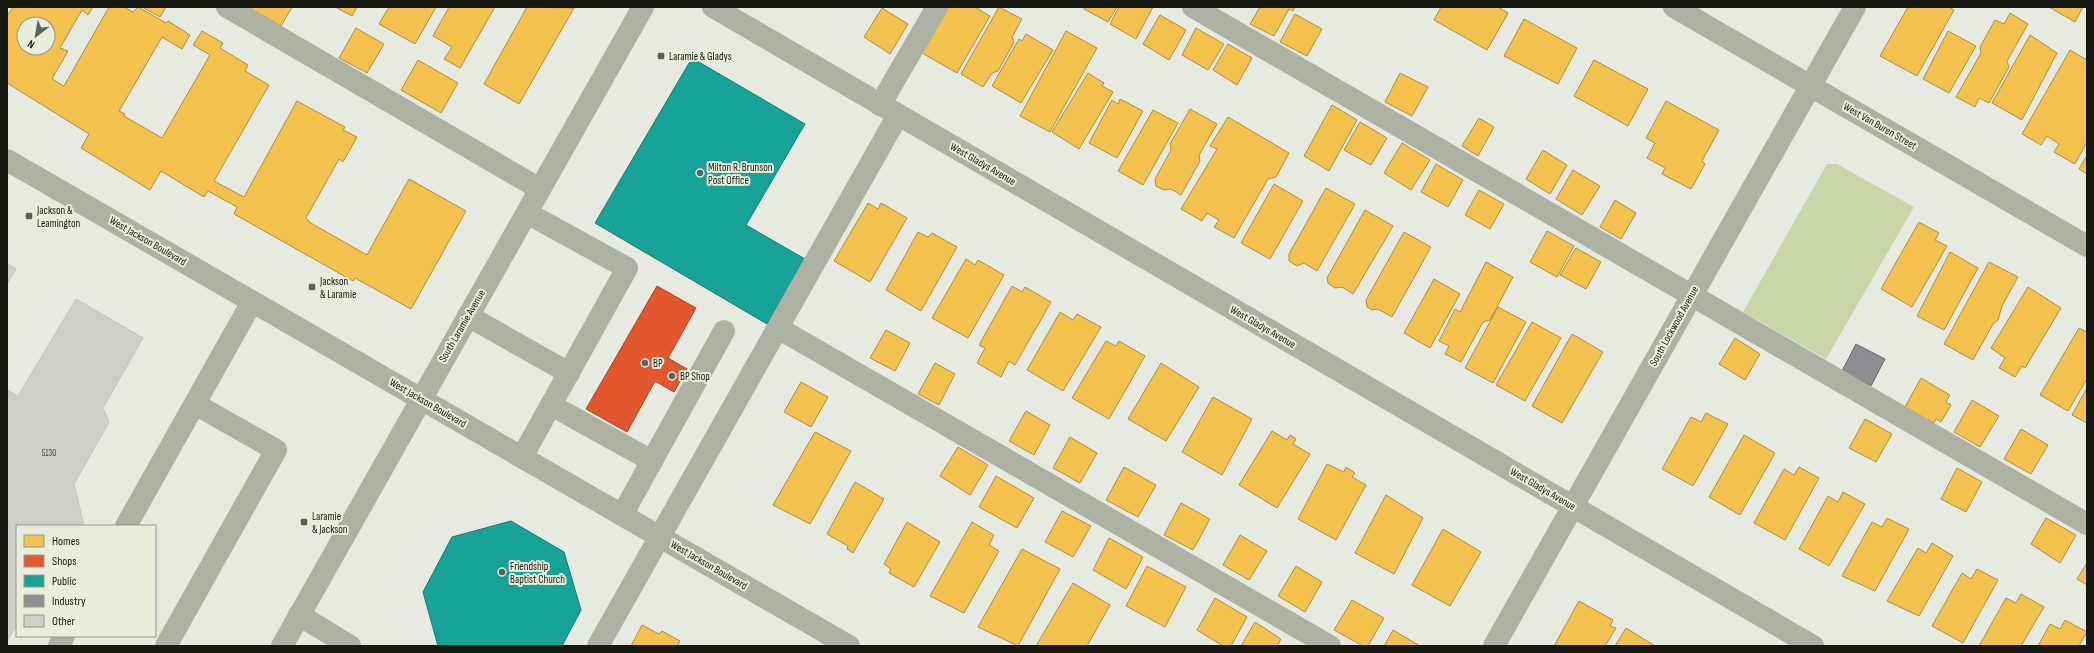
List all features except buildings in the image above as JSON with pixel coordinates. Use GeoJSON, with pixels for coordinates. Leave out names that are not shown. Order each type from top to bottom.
{"type":"FeatureCollection","features":[{"type":"Feature","properties":{"kind":"street"},"geometry":{"type":"LineString","coordinates":[[227,7],[540,189]]}},
{"type":"Feature","properties":{"kind":"street","name":"South Laramie Avenue"},"geometry":{"type":"LineString","coordinates":[[282,646],[644,7]]}},
{"type":"Feature","properties":{"kind":"street","name":"West Gladys Avenue"},"geometry":{"type":"LineString","coordinates":[[713,7],[1813,646]]}},
{"type":"Feature","properties":{"kind":"street"},"geometry":{"type":"LineString","coordinates":[[598,646],[778,328],[889,110],[937,7]]}},
{"type":"Feature","properties":{"kind":"street"},"geometry":{"type":"LineString","coordinates":[[1193,7],[2087,524]]}},
{"type":"Feature","properties":{"kind":"street","name":"West Van Buren Street"},"geometry":{"type":"LineString","coordinates":[[1674,7],[2087,246]]}},
{"type":"Feature","properties":{"kind":"street","name":"South Lockwood Avenue"},"geometry":{"type":"LineString","coordinates":[[1494,646],[1855,7]]}},
{"type":"Feature","properties":{"kind":"street","name":"West Jackson Boulevard"},"geometry":{"type":"LineString","coordinates":[[7,160],[850,646]]}},
{"type":"Feature","properties":{"kind":"street"},"geometry":{"type":"LineString","coordinates":[[522,457],[627,268],[527,213]]}},
{"type":"Feature","properties":{"kind":"street"},"geometry":{"type":"LineString","coordinates":[[127,525],[252,302]]}},
{"type":"Feature","properties":{"kind":"street"},"geometry":{"type":"LineString","coordinates":[[468,316],[569,373]]}},
{"type":"Feature","properties":{"kind":"street"},"geometry":{"type":"LineString","coordinates":[[778,328],[1330,646]]}},
{"type":"Feature","properties":{"kind":"street"},"geometry":{"type":"LineString","coordinates":[[622,515],[724,331]]}},
{"type":"Feature","properties":{"kind":"street"},"geometry":{"type":"LineString","coordinates":[[166,646],[276,450],[195,404]]}},
{"type":"Feature","properties":{"kind":"street"},"geometry":{"type":"LineString","coordinates":[[551,405],[652,462]]}},
{"type":"Feature","properties":{"kind":"street"},"geometry":{"type":"LineString","coordinates":[[299,615],[350,646]]}},
{"type":"Feature","properties":{"kind":"street"},"geometry":{"type":"LineString","coordinates":[[59,646],[64,637]]}},
{"type":"Feature","properties":{"kind":"green space"},"geometry":{"type":"Polygon","coordinates":[[[1827,164],[1837,164],[1914,207],[1826,359],[1743,312],[1827,164]]]}},
{"type":"Feature","properties":{"kind":"place","name":"Laramie & Gladys"},"geometry":{"type":"Point","coordinates":[661,56]}},
{"type":"Feature","properties":{"kind":"place","name":"Milton R. Brunson Post Office"},"geometry":{"type":"Point","coordinates":[700,173]}},
{"type":"Feature","properties":{"kind":"place","name":"Jackson & Leamington"},"geometry":{"type":"Point","coordinates":[29,216]}},
{"type":"Feature","properties":{"kind":"place","name":"Jackson & Laramie"},"geometry":{"type":"Point","coordinates":[312,287]}},
{"type":"Feature","properties":{"kind":"place","name":"BP"},"geometry":{"type":"Point","coordinates":[645,363]}},
{"type":"Feature","properties":{"kind":"place","name":"BP Shop"},"geometry":{"type":"Point","coordinates":[672,376]}},
{"type":"Feature","properties":{"kind":"place","name":"Laramie & Jackson"},"geometry":{"type":"Point","coordinates":[304,522]}},
{"type":"Feature","properties":{"kind":"place","name":"Friendship Baptist Church"},"geometry":{"type":"Point","coordinates":[502,572]}}]}
